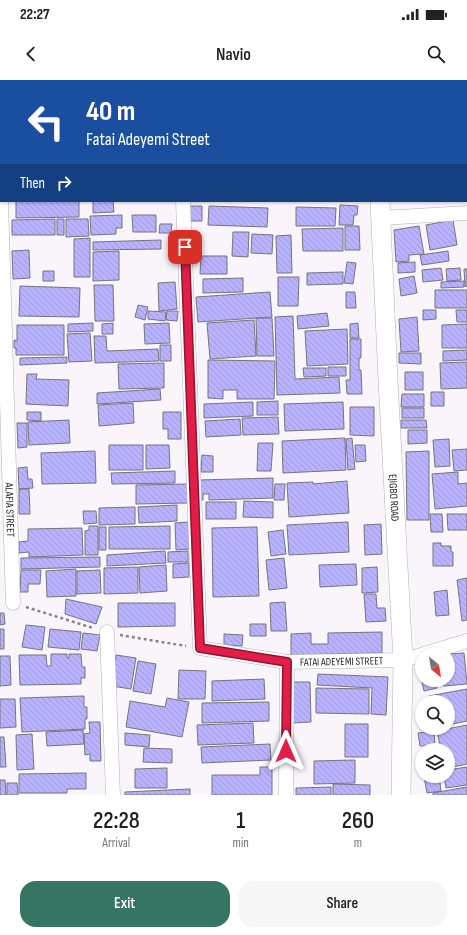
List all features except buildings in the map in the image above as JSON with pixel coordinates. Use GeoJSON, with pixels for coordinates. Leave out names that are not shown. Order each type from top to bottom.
{"type":"FeatureCollection","features":[{"type":"Feature","properties":{"kind":"street","name":"ALAFIA STREET"},"geometry":{"type":"LineString","coordinates":[[1,202],[13,603]]}},
{"type":"Feature","properties":{"kind":"street","name":"FATAI ADEYEMI STREET"},"geometry":{"type":"LineString","coordinates":[[183,202],[200,648],[287,662],[403,660],[415,656]]}},
{"type":"Feature","properties":{"kind":"street"},"geometry":{"type":"LineString","coordinates":[[381,210],[467,213]]}},
{"type":"Feature","properties":{"kind":"street","name":"EJIGBO ROAD"},"geometry":{"type":"LineString","coordinates":[[381,210],[388,381],[403,660],[401,795]]}},
{"type":"Feature","properties":{"kind":"street"},"geometry":{"type":"LineString","coordinates":[[107,632],[113,795]]}},
{"type":"Feature","properties":{"kind":"street","name":"FATAI ADEYEMI STREET"},"geometry":{"type":"LineString","coordinates":[[447,647],[467,641]]}},
{"type":"Feature","properties":{"kind":"street"},"geometry":{"type":"LineString","coordinates":[[286,795],[287,662]]}},
{"type":"Feature","properties":{"kind":"route"},"geometry":{"type":"LineString","coordinates":[[185,247],[200,648],[287,662],[286,751]]}}]}
